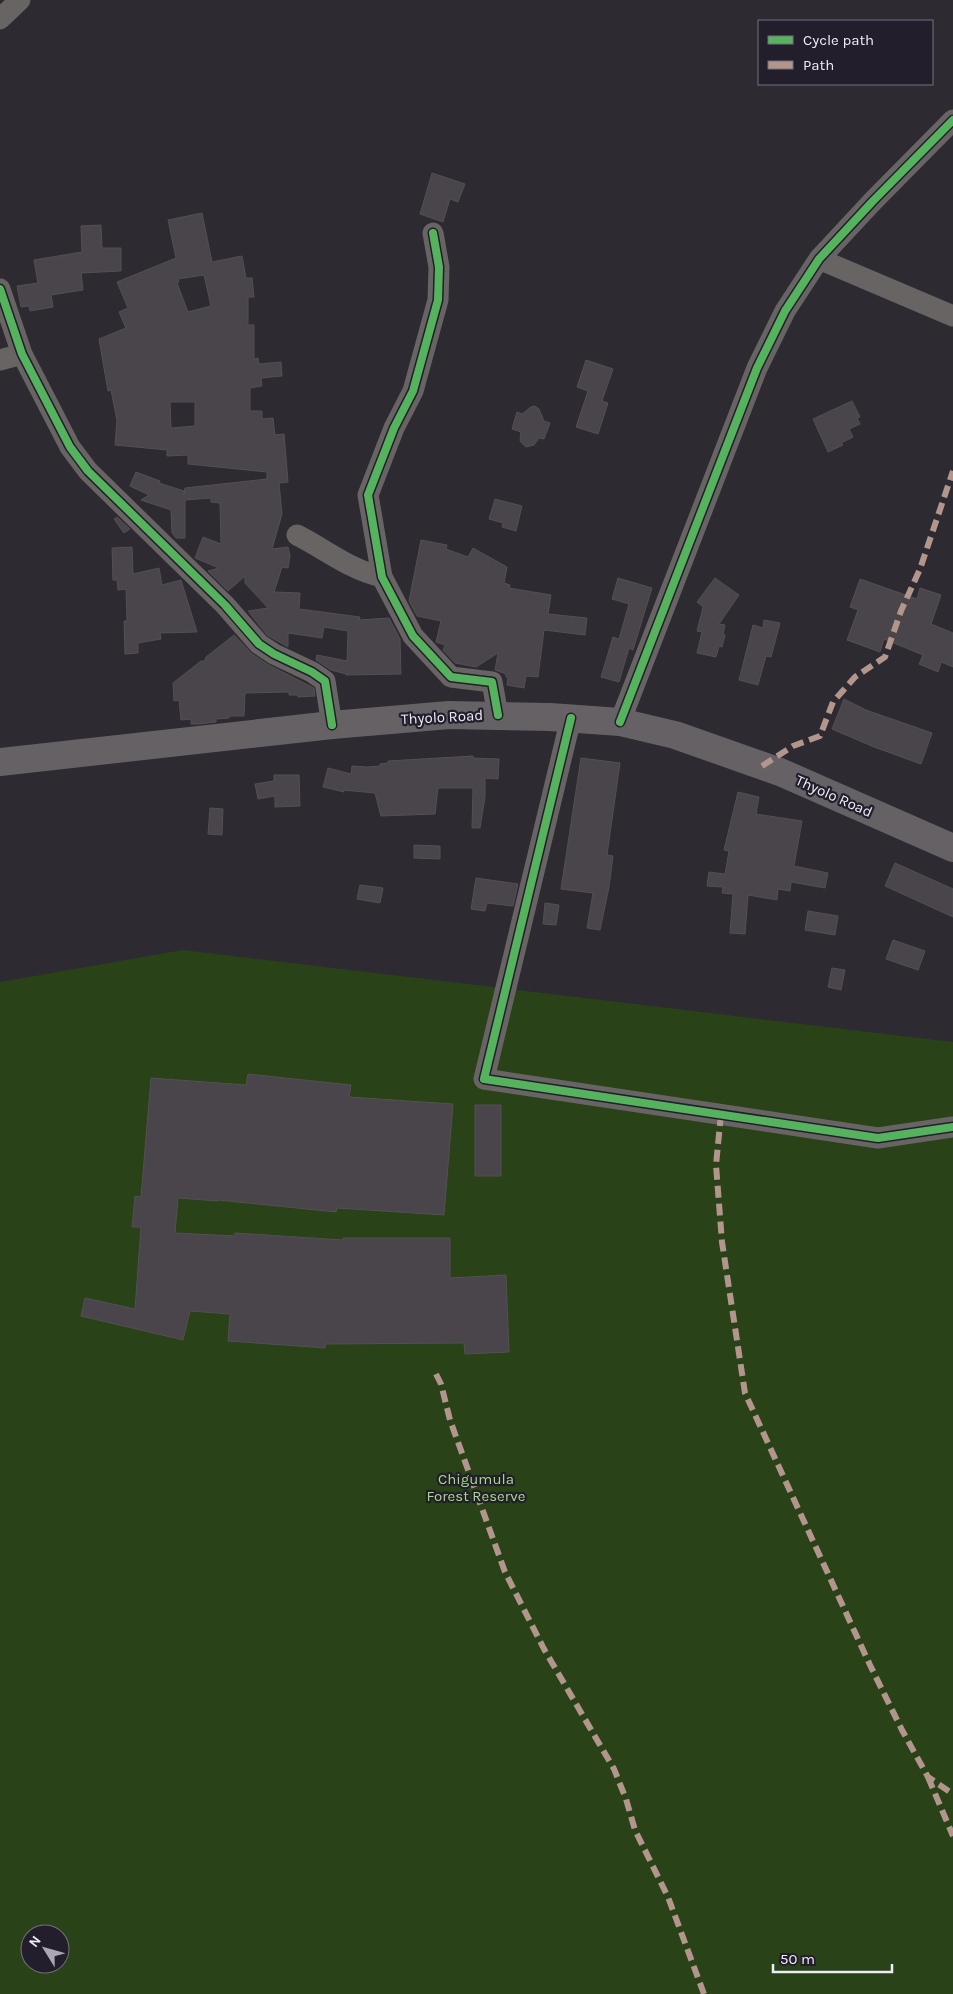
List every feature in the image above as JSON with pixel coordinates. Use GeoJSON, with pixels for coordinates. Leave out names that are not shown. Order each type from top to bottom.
{"type":"FeatureCollection","features":[{"type":"Feature","properties":{"kind":"highway","name":"Thyolo Road"},"geometry":{"type":"LineString","coordinates":[[0,762],[332,725],[449,715],[498,715],[620,722],[675,735],[780,772],[953,848]]}},
{"type":"Feature","properties":{"kind":"street"},"geometry":{"type":"LineString","coordinates":[[0,19],[20,0]]}},
{"type":"Feature","properties":{"kind":"street"},"geometry":{"type":"LineString","coordinates":[[620,722],[757,368],[785,312],[819,259],[872,201],[953,120]]}},
{"type":"Feature","properties":{"kind":"street"},"geometry":{"type":"LineString","coordinates":[[433,233],[439,267],[438,300],[413,391],[394,428],[368,495],[382,577],[413,636],[451,677],[492,682],[498,715]]}},
{"type":"Feature","properties":{"kind":"street"},"geometry":{"type":"LineString","coordinates":[[819,259],[953,316]]}},
{"type":"Feature","properties":{"kind":"street"},"geometry":{"type":"LineString","coordinates":[[0,289],[22,354],[70,447],[88,471],[225,605],[259,644],[325,681],[332,725]]}},
{"type":"Feature","properties":{"kind":"street"},"geometry":{"type":"LineString","coordinates":[[0,360],[22,354]]}},
{"type":"Feature","properties":{"kind":"street"},"geometry":{"type":"LineString","coordinates":[[297,535],[346,564],[368,574],[382,577]]}},
{"type":"Feature","properties":{"kind":"street"},"geometry":{"type":"LineString","coordinates":[[570,718],[484,1079],[878,1138],[953,1126]]}},
{"type":"Feature","properties":{"kind":"green space","name":"Chigumula Forest Reserve"},"geometry":{"type":"Polygon","coordinates":[[[183,950],[953,1042],[953,1994],[0,1994],[0,982],[183,950]]]}},
{"type":"Feature","properties":{"kind":"building"},"geometry":{"type":"Polygon","coordinates":[[[432,173],[465,184],[458,202],[450,199],[443,222],[420,214],[432,173]]]}},
{"type":"Feature","properties":{"kind":"building"},"geometry":{"type":"Polygon","coordinates":[[[202,213],[212,262],[242,256],[246,278],[252,278],[254,297],[248,297],[248,325],[254,325],[254,359],[258,358],[259,364],[281,362],[282,376],[261,378],[262,386],[250,388],[250,411],[262,411],[262,419],[273,418],[275,435],[284,434],[288,482],[279,483],[282,514],[272,549],[288,547],[290,556],[288,568],[282,567],[274,592],[300,593],[299,609],[360,617],[359,620],[389,618],[400,639],[401,674],[346,675],[331,670],[316,660],[317,655],[347,661],[348,631],[324,627],[322,638],[288,633],[288,647],[267,635],[248,611],[268,608],[245,583],[245,576],[228,591],[208,571],[219,568],[195,558],[203,537],[221,544],[220,503],[211,502],[211,498],[185,500],[185,538],[176,538],[172,533],[171,510],[141,500],[149,495],[130,486],[136,472],[160,481],[159,483],[184,491],[184,495],[185,488],[267,479],[267,472],[188,464],[188,455],[167,456],[167,450],[115,445],[117,420],[111,390],[108,391],[99,339],[126,328],[119,312],[128,308],[117,282],[176,258],[168,220],[202,213]],[[204,275],[178,279],[179,282],[177,283],[188,312],[211,306],[204,275]],[[170,402],[171,428],[195,426],[195,402],[170,402]]]}},
{"type":"Feature","properties":{"kind":"building"},"geometry":{"type":"Polygon","coordinates":[[[101,225],[102,248],[121,248],[121,271],[81,273],[83,290],[51,295],[53,307],[30,311],[29,306],[21,307],[17,286],[38,283],[34,260],[82,252],[81,226],[101,225]]]}},
{"type":"Feature","properties":{"kind":"building"},"geometry":{"type":"Polygon","coordinates":[[[586,360],[613,369],[602,401],[608,403],[598,434],[576,427],[588,391],[577,387],[586,360]]]}},
{"type":"Feature","properties":{"kind":"building"},"geometry":{"type":"Polygon","coordinates":[[[852,401],[860,417],[857,418],[860,424],[849,429],[853,437],[841,443],[843,445],[828,452],[813,419],[852,401]]]}},
{"type":"Feature","properties":{"kind":"building"},"geometry":{"type":"Polygon","coordinates":[[[535,406],[539,409],[544,421],[550,423],[544,439],[539,438],[534,445],[526,447],[520,441],[521,432],[512,429],[517,412],[522,414],[535,406]]]}},
{"type":"Feature","properties":{"kind":"building"},"geometry":{"type":"Polygon","coordinates":[[[495,499],[522,506],[516,531],[502,527],[503,523],[489,519],[495,499]]]}},
{"type":"Feature","properties":{"kind":"building"},"geometry":{"type":"Polygon","coordinates":[[[117,517],[130,529],[124,533],[114,519],[117,517]]]}},
{"type":"Feature","properties":{"kind":"building"},"geometry":{"type":"Polygon","coordinates":[[[421,540],[447,545],[446,549],[468,557],[473,548],[507,567],[504,583],[510,585],[509,588],[551,595],[548,614],[587,618],[585,635],[544,630],[538,677],[526,676],[524,688],[507,685],[508,677],[506,677],[506,674],[495,670],[498,653],[476,667],[455,663],[443,650],[445,645],[436,642],[441,621],[417,616],[409,601],[421,540]]]}},
{"type":"Feature","properties":{"kind":"building"},"geometry":{"type":"Polygon","coordinates":[[[132,547],[133,574],[159,568],[162,585],[181,580],[197,632],[160,633],[161,639],[138,643],[138,653],[125,654],[124,621],[127,621],[126,589],[118,590],[117,580],[113,580],[112,548],[132,547]]]}},
{"type":"Feature","properties":{"kind":"building"},"geometry":{"type":"Polygon","coordinates":[[[618,578],[652,588],[633,650],[629,648],[619,682],[601,677],[613,637],[619,639],[629,604],[612,599],[618,578]]]}},
{"type":"Feature","properties":{"kind":"building"},"geometry":{"type":"Polygon","coordinates":[[[715,578],[739,595],[719,624],[725,625],[723,634],[725,635],[722,647],[719,646],[716,657],[697,653],[702,632],[697,631],[703,607],[697,602],[715,578]]]}},
{"type":"Feature","properties":{"kind":"building"},"geometry":{"type":"Polygon","coordinates":[[[860,579],[917,599],[920,588],[941,595],[931,624],[953,633],[953,667],[941,662],[938,672],[919,664],[923,655],[884,639],[880,652],[847,640],[858,610],[850,607],[860,579]]]}},
{"type":"Feature","properties":{"kind":"building"},"geometry":{"type":"Polygon","coordinates":[[[764,620],[780,623],[771,657],[766,656],[758,685],[739,680],[753,625],[763,628],[764,620]]]}},
{"type":"Feature","properties":{"kind":"building"},"geometry":{"type":"Polygon","coordinates":[[[234,635],[252,654],[314,688],[315,696],[298,697],[298,695],[289,695],[289,692],[245,693],[244,716],[229,716],[229,718],[216,719],[216,722],[199,724],[191,724],[191,719],[181,720],[179,700],[174,701],[173,683],[201,661],[205,661],[206,657],[234,635]]]}},
{"type":"Feature","properties":{"kind":"building"},"geometry":{"type":"Polygon","coordinates":[[[844,699],[866,710],[932,733],[921,764],[832,729],[844,699]]]}},
{"type":"Feature","properties":{"kind":"building"},"geometry":{"type":"Polygon","coordinates":[[[473,756],[473,758],[499,759],[498,779],[485,778],[485,797],[480,828],[472,828],[473,788],[438,788],[435,814],[381,816],[375,793],[343,790],[344,792],[323,787],[328,768],[351,774],[352,766],[380,766],[380,764],[388,763],[388,761],[473,756]]]}},
{"type":"Feature","properties":{"kind":"building"},"geometry":{"type":"Polygon","coordinates":[[[581,758],[620,763],[607,855],[613,856],[600,930],[587,928],[593,893],[561,889],[581,758]]]}},
{"type":"Feature","properties":{"kind":"building"},"geometry":{"type":"Polygon","coordinates":[[[274,775],[299,775],[300,806],[275,807],[275,796],[258,799],[255,784],[274,781],[274,775]]]}},
{"type":"Feature","properties":{"kind":"building"},"geometry":{"type":"Polygon","coordinates":[[[738,792],[759,797],[756,814],[802,821],[794,866],[828,873],[825,888],[791,882],[790,891],[778,889],[777,900],[748,895],[745,934],[730,933],[733,894],[722,893],[723,887],[707,886],[709,872],[725,874],[729,851],[724,850],[738,792]]]}},
{"type":"Feature","properties":{"kind":"building"},"geometry":{"type":"Polygon","coordinates":[[[210,808],[223,809],[222,835],[208,834],[210,808]]]}},
{"type":"Feature","properties":{"kind":"building"},"geometry":{"type":"Polygon","coordinates":[[[414,845],[440,846],[440,859],[414,858],[414,845]]]}},
{"type":"Feature","properties":{"kind":"building"},"geometry":{"type":"Polygon","coordinates":[[[895,863],[953,889],[953,917],[885,886],[895,863]]]}},
{"type":"Feature","properties":{"kind":"building"},"geometry":{"type":"Polygon","coordinates":[[[476,878],[518,884],[513,906],[487,903],[485,911],[471,909],[476,878]]]}},
{"type":"Feature","properties":{"kind":"building"},"geometry":{"type":"Polygon","coordinates":[[[360,885],[383,888],[380,903],[357,899],[360,885]]]}},
{"type":"Feature","properties":{"kind":"building"},"geometry":{"type":"Polygon","coordinates":[[[545,903],[559,905],[556,925],[543,924],[545,903]]]}},
{"type":"Feature","properties":{"kind":"building"},"geometry":{"type":"Polygon","coordinates":[[[808,911],[838,916],[835,935],[805,930],[808,911]]]}},
{"type":"Feature","properties":{"kind":"building"},"geometry":{"type":"Polygon","coordinates":[[[893,940],[925,951],[918,970],[886,959],[893,940]]]}},
{"type":"Feature","properties":{"kind":"building"},"geometry":{"type":"Polygon","coordinates":[[[832,968],[845,970],[841,990],[828,987],[832,968]]]}},
{"type":"Feature","properties":{"kind":"building"},"geometry":{"type":"Polygon","coordinates":[[[248,1074],[351,1085],[349,1097],[453,1104],[444,1215],[337,1208],[336,1212],[218,1200],[178,1198],[175,1233],[235,1236],[235,1233],[343,1240],[343,1238],[450,1238],[450,1278],[506,1275],[509,1352],[465,1354],[464,1343],[325,1344],[325,1348],[228,1341],[230,1314],[190,1311],[183,1340],[81,1316],[85,1298],[135,1309],[141,1227],[132,1227],[135,1196],[141,1197],[151,1078],[246,1085],[248,1074]]]}},
{"type":"Feature","properties":{"kind":"building"},"geometry":{"type":"Polygon","coordinates":[[[475,1105],[501,1105],[501,1176],[475,1176],[475,1105]]]}},
{"type":"Feature","properties":{"kind":"marked path"},"geometry":{"type":"LineString","coordinates":[[762,766],[793,746],[820,736],[833,702],[855,677],[885,657],[901,611],[920,569],[953,471]]}},
{"type":"Feature","properties":{"kind":"marked path"},"geometry":{"type":"LineString","coordinates":[[721,1114],[716,1165],[722,1242],[745,1393],[870,1665],[902,1730],[928,1777],[953,1794]]}},
{"type":"Feature","properties":{"kind":"marked path"},"geometry":{"type":"LineString","coordinates":[[436,1374],[441,1384],[450,1420],[505,1572],[544,1649],[614,1769],[626,1799],[635,1830],[668,1897],[704,1994]]}},
{"type":"Feature","properties":{"kind":"marked path"},"geometry":{"type":"LineString","coordinates":[[928,1777],[953,1836]]}},
{"type":"Feature","properties":{"kind":"cycle path"},"geometry":{"type":"LineString","coordinates":[[620,722],[757,368],[785,311],[819,259],[953,120]]}},
{"type":"Feature","properties":{"kind":"cycle path"},"geometry":{"type":"LineString","coordinates":[[433,233],[439,267],[438,300],[413,391],[394,428],[368,495],[382,577],[413,636],[451,677],[492,682],[498,715]]}},
{"type":"Feature","properties":{"kind":"cycle path"},"geometry":{"type":"LineString","coordinates":[[0,289],[22,354],[70,447],[88,471],[225,605],[259,644],[325,681],[332,725]]}},
{"type":"Feature","properties":{"kind":"cycle path"},"geometry":{"type":"LineString","coordinates":[[571,718],[484,1079],[878,1138],[953,1127]]}}]}
